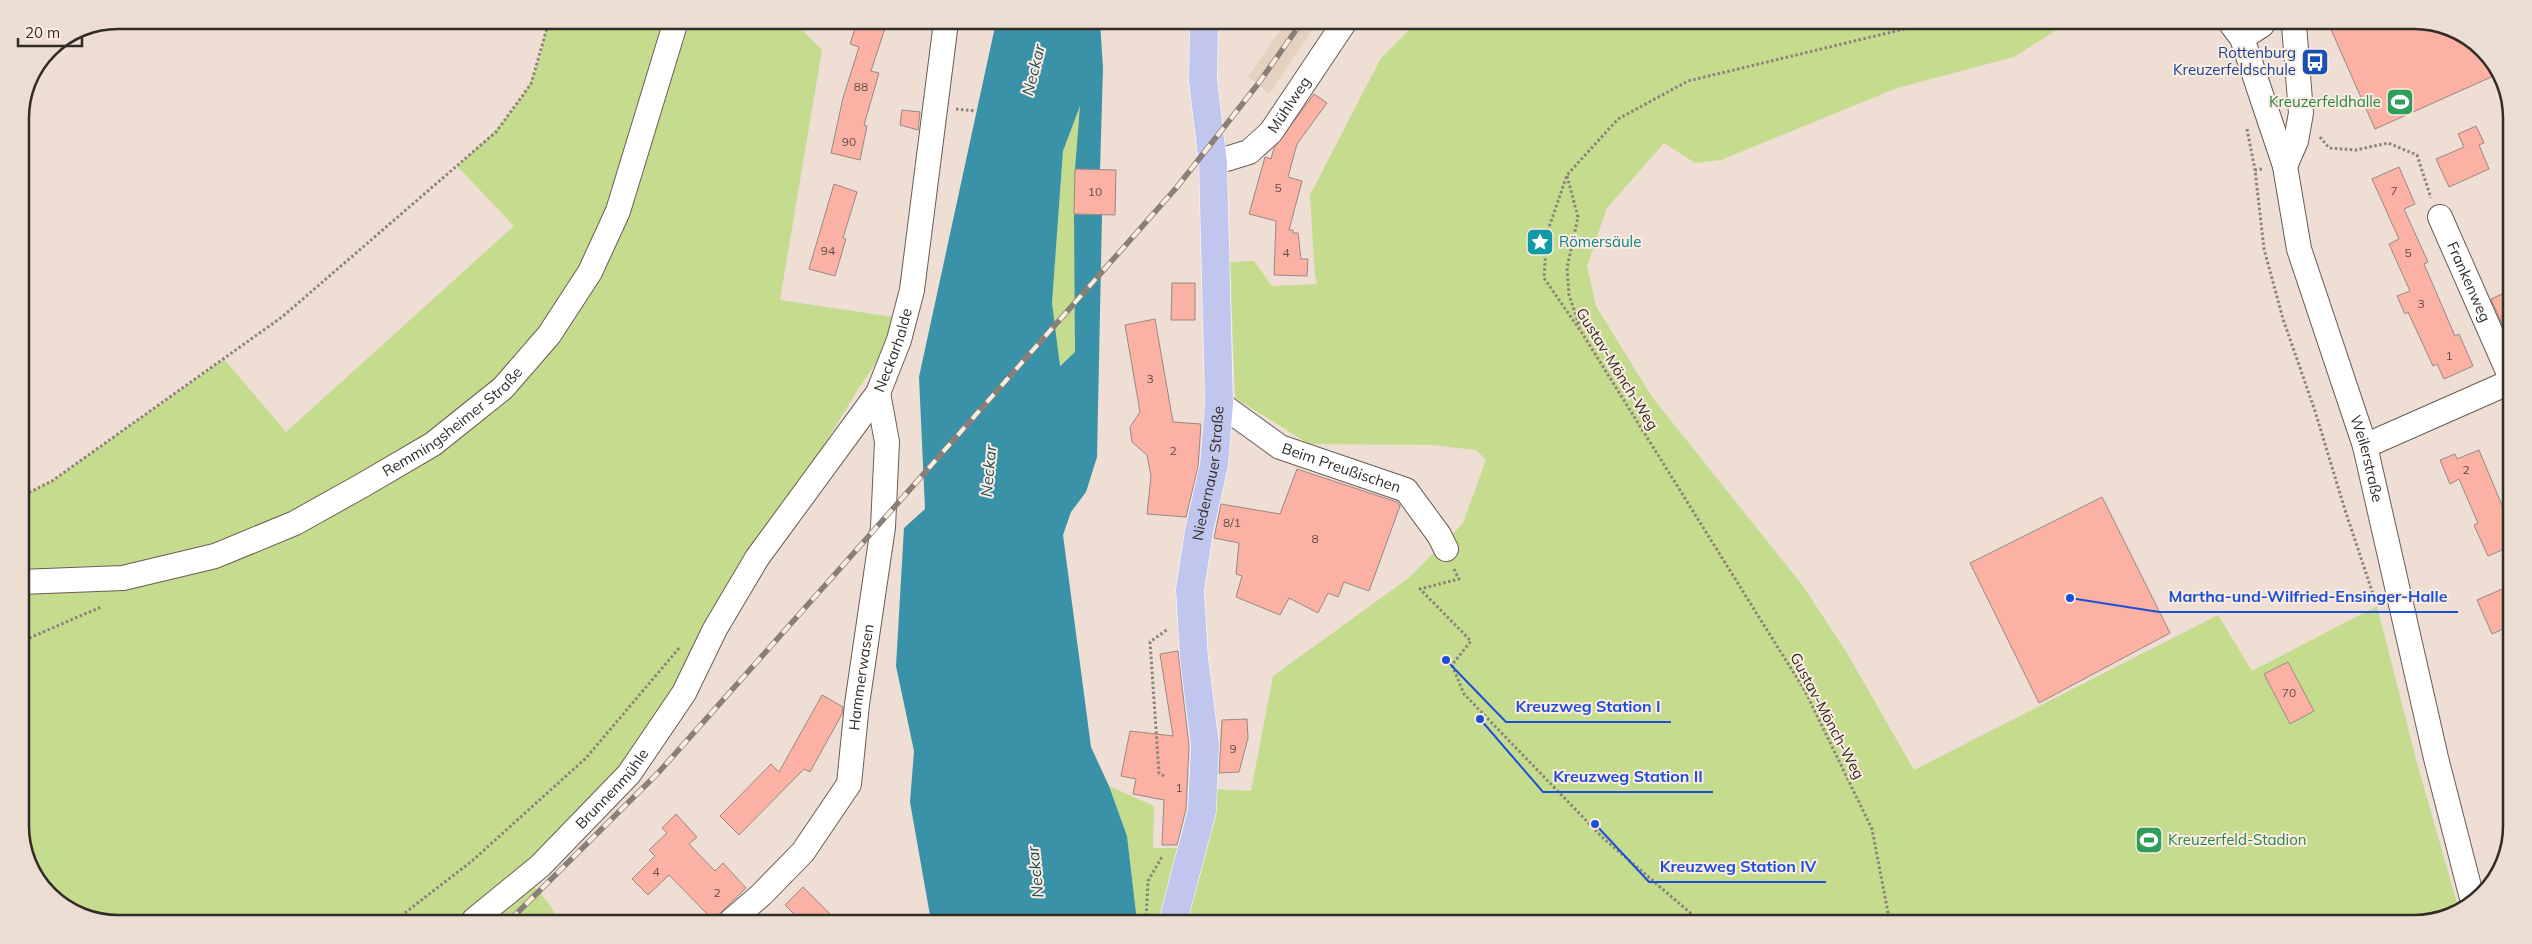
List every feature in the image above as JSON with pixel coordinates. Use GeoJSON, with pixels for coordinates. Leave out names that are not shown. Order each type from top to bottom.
{"type":"FeatureCollection","features":[{"type":"Feature","properties":{"kind":"main road","name":"Niedernauer Straße"},"geometry":{"type":"LineString","coordinates":[[1175,915],[1202,810],[1205,746],[1194,658],[1190,590],[1199,531],[1214,466],[1219,403],[1213,163],[1203,81],[1204,29]]}},
{"type":"Feature","properties":{"kind":"street","name":"Remmingsheimer Straße"},"geometry":{"type":"LineString","coordinates":[[29,582],[122,578],[215,556],[295,523],[363,486],[433,444],[503,388],[549,335],[590,272],[618,211],[674,29]]}},
{"type":"Feature","properties":{"kind":"street","name":"Neckarhalde"},"geometry":{"type":"LineString","coordinates":[[715,629],[757,558],[878,394],[899,340],[912,290],[945,29]]}},
{"type":"Feature","properties":{"kind":"street","name":"Mühlweg"},"geometry":{"type":"LineString","coordinates":[[1213,163],[1249,152],[1271,132],[1340,29]]}},
{"type":"Feature","properties":{"kind":"street"},"geometry":{"type":"LineString","coordinates":[[2285,166],[2296,141],[2301,113],[2294,29]]}},
{"type":"Feature","properties":{"kind":"street","name":"Weilerstraße"},"geometry":{"type":"LineString","coordinates":[[2237,32],[2285,166],[2299,249],[2365,446],[2436,758],[2472,894]]}},
{"type":"Feature","properties":{"kind":"street","name":"Frankenweg"},"geometry":{"type":"LineString","coordinates":[[2440,217],[2503,360]]}},
{"type":"Feature","properties":{"kind":"street"},"geometry":{"type":"LineString","coordinates":[[2365,446],[2503,385]]}},
{"type":"Feature","properties":{"kind":"street","name":"Hammerwasen"},"geometry":{"type":"LineString","coordinates":[[738,915],[761,895],[803,852],[849,784],[857,704],[883,528],[888,442],[878,394]]}},
{"type":"Feature","properties":{"kind":"street","name":"Beim Preußischen"},"geometry":{"type":"LineString","coordinates":[[1219,403],[1280,447],[1406,490],[1439,535],[1446,550]]}},
{"type":"Feature","properties":{"kind":"street","name":"Brunnenmühle"},"geometry":{"type":"LineString","coordinates":[[480,915],[540,866],[629,774],[684,693],[715,629]]}},
{"type":"Feature","properties":{"kind":"path"},"geometry":{"type":"LineString","coordinates":[[29,492],[52,481],[282,317],[496,132],[531,84],[547,29]]}},
{"type":"Feature","properties":{"kind":"path","name":"Gustav-Mönch-Weg"},"geometry":{"type":"LineString","coordinates":[[1888,915],[1872,829],[1805,691],[1582,333],[1544,278],[1548,233],[1567,175],[1618,119],[1688,81],[1904,29]]}},
{"type":"Feature","properties":{"kind":"path"},"geometry":{"type":"LineString","coordinates":[[2301,113],[2329,148],[2356,150],[2388,143],[2417,155],[2426,186],[2440,217]]}},
{"type":"Feature","properties":{"kind":"path"},"geometry":{"type":"LineString","coordinates":[[2285,166],[2255,170],[2264,249],[2283,320],[2315,411],[2345,510],[2366,570]]}},
{"type":"Feature","properties":{"kind":"path"},"geometry":{"type":"LineString","coordinates":[[1567,175],[1578,217],[1567,268],[1569,295],[1582,333]]}},
{"type":"Feature","properties":{"kind":"path"},"geometry":{"type":"LineString","coordinates":[[1446,550],[1459,579],[1420,590],[1471,641],[1452,664],[1464,694],[1603,838],[1693,915]]}},
{"type":"Feature","properties":{"kind":"path"},"geometry":{"type":"LineString","coordinates":[[29,638],[101,607]]}},
{"type":"Feature","properties":{"kind":"path"},"geometry":{"type":"LineString","coordinates":[[1164,776],[1159,773],[1150,642],[1173,625]]}},
{"type":"Feature","properties":{"kind":"path"},"geometry":{"type":"LineString","coordinates":[[403,915],[472,860],[586,758],[686,640]]}},
{"type":"Feature","properties":{"kind":"path"},"geometry":{"type":"LineString","coordinates":[[1146,915],[1148,882],[1160,864],[1165,851]]}},
{"type":"Feature","properties":{"kind":"shaded area"},"geometry":{"type":"Polygon","coordinates":[[[1282,29],[1313,29],[1269,94],[1248,76],[1282,29]]]}},
{"type":"Feature","properties":{"kind":"green space"},"geometry":{"type":"Polygon","coordinates":[[[545,29],[801,29],[822,50],[780,300],[900,318],[881,355],[857,391],[665,707],[619,770],[521,871],[550,905],[555,915],[117,915],[100,914],[78,906],[63,897],[47,881],[35,861],[30,844],[29,492],[52,481],[224,359],[286,432],[514,226],[457,166],[505,120],[518,103],[537,66],[545,29]],[[274,545],[114,590],[205,571],[274,545]]]}},
{"type":"Feature","properties":{"kind":"green space"},"geometry":{"type":"Polygon","coordinates":[[[1410,29],[2058,29],[2014,57],[1897,88],[1721,160],[1695,163],[1664,143],[1607,208],[1587,266],[1596,306],[1652,397],[1803,586],[1847,653],[1914,770],[2218,615],[2252,671],[2377,606],[2417,763],[2457,904],[2432,914],[2415,915],[1136,915],[1127,836],[1109,786],[1154,806],[1153,848],[1184,848],[1198,788],[1251,791],[1273,676],[1410,577],[1463,523],[1486,460],[1476,450],[1431,445],[1309,444],[1235,398],[1230,262],[1254,261],[1272,286],[1317,284],[1310,195],[1381,58],[1410,29]]]}},
{"type":"Feature","properties":{"kind":"green space"},"geometry":{"type":"Polygon","coordinates":[[[1081,103],[1075,169],[1075,352],[1059,366],[1052,303],[1063,151],[1081,103]]]}},
{"type":"Feature","properties":{"kind":"water","name":"Neckar"},"geometry":{"type":"Polygon","coordinates":[[[994,29],[1100,29],[1103,68],[1100,170],[1075,169],[1080,106],[1063,151],[1052,303],[1060,366],[1075,352],[1074,214],[1102,215],[1097,457],[1086,492],[1071,512],[1063,535],[1091,747],[1109,786],[1127,836],[1136,915],[930,915],[910,802],[914,751],[896,666],[904,528],[925,509],[919,377],[994,29]]]}},
{"type":"Feature","properties":{"kind":"building"},"geometry":{"type":"Polygon","coordinates":[[[855,29],[885,29],[871,71],[879,73],[864,125],[867,126],[860,160],[831,153],[843,98],[859,47],[850,44],[855,29]]]}},
{"type":"Feature","properties":{"kind":"building","name":"Kreuzerfeldhalle"},"geometry":{"type":"Polygon","coordinates":[[[2331,29],[2420,29],[2443,33],[2473,51],[2485,63],[2493,76],[2375,129],[2331,29]]]}},
{"type":"Feature","properties":{"kind":"building"},"geometry":{"type":"Polygon","coordinates":[[[1314,94],[1327,103],[1297,144],[1288,177],[1302,181],[1289,230],[1293,230],[1293,233],[1298,233],[1301,259],[1308,259],[1307,276],[1274,275],[1276,221],[1249,214],[1265,157],[1271,159],[1274,148],[1314,94]]]}},
{"type":"Feature","properties":{"kind":"building"},"geometry":{"type":"Polygon","coordinates":[[[902,110],[920,112],[918,130],[900,125],[902,110]]]}},
{"type":"Feature","properties":{"kind":"building"},"geometry":{"type":"Polygon","coordinates":[[[2476,126],[2484,143],[2479,145],[2489,169],[2449,187],[2436,159],[2464,147],[2458,134],[2476,126]]]}},
{"type":"Feature","properties":{"kind":"building"},"geometry":{"type":"Polygon","coordinates":[[[2399,167],[2415,204],[2404,209],[2428,262],[2424,264],[2455,336],[2459,334],[2473,366],[2444,379],[2437,364],[2433,366],[2408,312],[2405,314],[2397,296],[2410,291],[2389,244],[2399,239],[2372,179],[2399,167]]]}},
{"type":"Feature","properties":{"kind":"building"},"geometry":{"type":"Polygon","coordinates":[[[1075,169],[1116,170],[1115,215],[1074,214],[1075,169]]]}},
{"type":"Feature","properties":{"kind":"building"},"geometry":{"type":"Polygon","coordinates":[[[834,184],[857,192],[843,238],[846,239],[835,276],[809,269],[834,184]]]}},
{"type":"Feature","properties":{"kind":"building"},"geometry":{"type":"Polygon","coordinates":[[[1172,283],[1195,283],[1195,320],[1171,320],[1172,283]]]}},
{"type":"Feature","properties":{"kind":"building"},"geometry":{"type":"Polygon","coordinates":[[[2503,294],[2503,326],[2491,299],[2503,294]]]}},
{"type":"Feature","properties":{"kind":"building"},"geometry":{"type":"Polygon","coordinates":[[[1155,319],[1173,422],[1201,424],[1198,467],[1186,517],[1147,514],[1151,476],[1147,455],[1132,442],[1130,427],[1140,412],[1125,325],[1155,319]]]}},
{"type":"Feature","properties":{"kind":"building"},"geometry":{"type":"Polygon","coordinates":[[[2479,450],[2503,508],[2503,550],[2488,556],[2474,525],[2478,523],[2459,479],[2450,484],[2440,460],[2455,454],[2457,459],[2479,450]]]}},
{"type":"Feature","properties":{"kind":"building"},"geometry":{"type":"Polygon","coordinates":[[[1297,469],[1397,502],[1400,506],[1369,591],[1344,582],[1338,597],[1328,593],[1318,613],[1289,598],[1280,615],[1236,597],[1242,576],[1236,574],[1239,543],[1214,538],[1221,504],[1280,514],[1297,469]]]}},
{"type":"Feature","properties":{"kind":"building"},"geometry":{"type":"Polygon","coordinates":[[[2102,497],[2170,633],[2039,703],[1970,563],[2102,497]]]}},
{"type":"Feature","properties":{"kind":"building"},"geometry":{"type":"Polygon","coordinates":[[[2503,589],[2503,629],[2492,634],[2477,600],[2503,589]]]}},
{"type":"Feature","properties":{"kind":"building"},"geometry":{"type":"Polygon","coordinates":[[[1178,651],[1189,746],[1186,809],[1177,845],[1162,845],[1164,800],[1133,794],[1136,779],[1121,776],[1130,731],[1173,736],[1160,654],[1178,651]]]}},
{"type":"Feature","properties":{"kind":"building"},"geometry":{"type":"Polygon","coordinates":[[[2288,662],[2314,711],[2290,724],[2264,674],[2288,662]]]}},
{"type":"Feature","properties":{"kind":"building"},"geometry":{"type":"Polygon","coordinates":[[[822,695],[843,707],[842,714],[810,772],[804,769],[739,835],[720,816],[771,764],[779,772],[822,695]]]}},
{"type":"Feature","properties":{"kind":"building"},"geometry":{"type":"Polygon","coordinates":[[[1247,719],[1248,738],[1239,772],[1219,773],[1222,720],[1247,719]]]}},
{"type":"Feature","properties":{"kind":"building"},"geometry":{"type":"Polygon","coordinates":[[[676,814],[697,837],[689,844],[715,871],[723,863],[746,888],[718,915],[708,915],[669,875],[648,895],[632,879],[655,856],[649,850],[667,833],[662,828],[676,814]]]}},
{"type":"Feature","properties":{"kind":"building"},"geometry":{"type":"Polygon","coordinates":[[[803,887],[831,915],[795,915],[785,905],[803,887]]]}},
{"type":"Feature","properties":{"kind":"railway"},"geometry":{"type":"LineString","coordinates":[[515,915],[658,773],[1177,187],[1258,84],[1297,29]]}},
{"type":"Feature","properties":{"kind":"place","name":"Rottenburg Kreuzerfeldschule"},"geometry":{"type":"Point","coordinates":[2315,62]}},
{"type":"Feature","properties":{"kind":"place","name":"Kreuzerfeldhalle"},"geometry":{"type":"Point","coordinates":[2400,102]}},
{"type":"Feature","properties":{"kind":"place","name":"Römersäule"},"geometry":{"type":"Point","coordinates":[1540,242]}},
{"type":"Feature","properties":{"kind":"place","name":"Martha-und-Wilfried-Ensinger-Halle"},"geometry":{"type":"Point","coordinates":[2070,598]}},
{"type":"Feature","properties":{"kind":"place","name":"Kreuzweg Station I"},"geometry":{"type":"Point","coordinates":[1446,660]}},
{"type":"Feature","properties":{"kind":"place","name":"Kreuzweg Station II"},"geometry":{"type":"Point","coordinates":[1480,719]}},
{"type":"Feature","properties":{"kind":"place","name":"Kreuzweg Station IV"},"geometry":{"type":"Point","coordinates":[1595,824]}},
{"type":"Feature","properties":{"kind":"place","name":"Kreuzerfeld-Stadion"},"geometry":{"type":"Point","coordinates":[2149,840]}}]}
